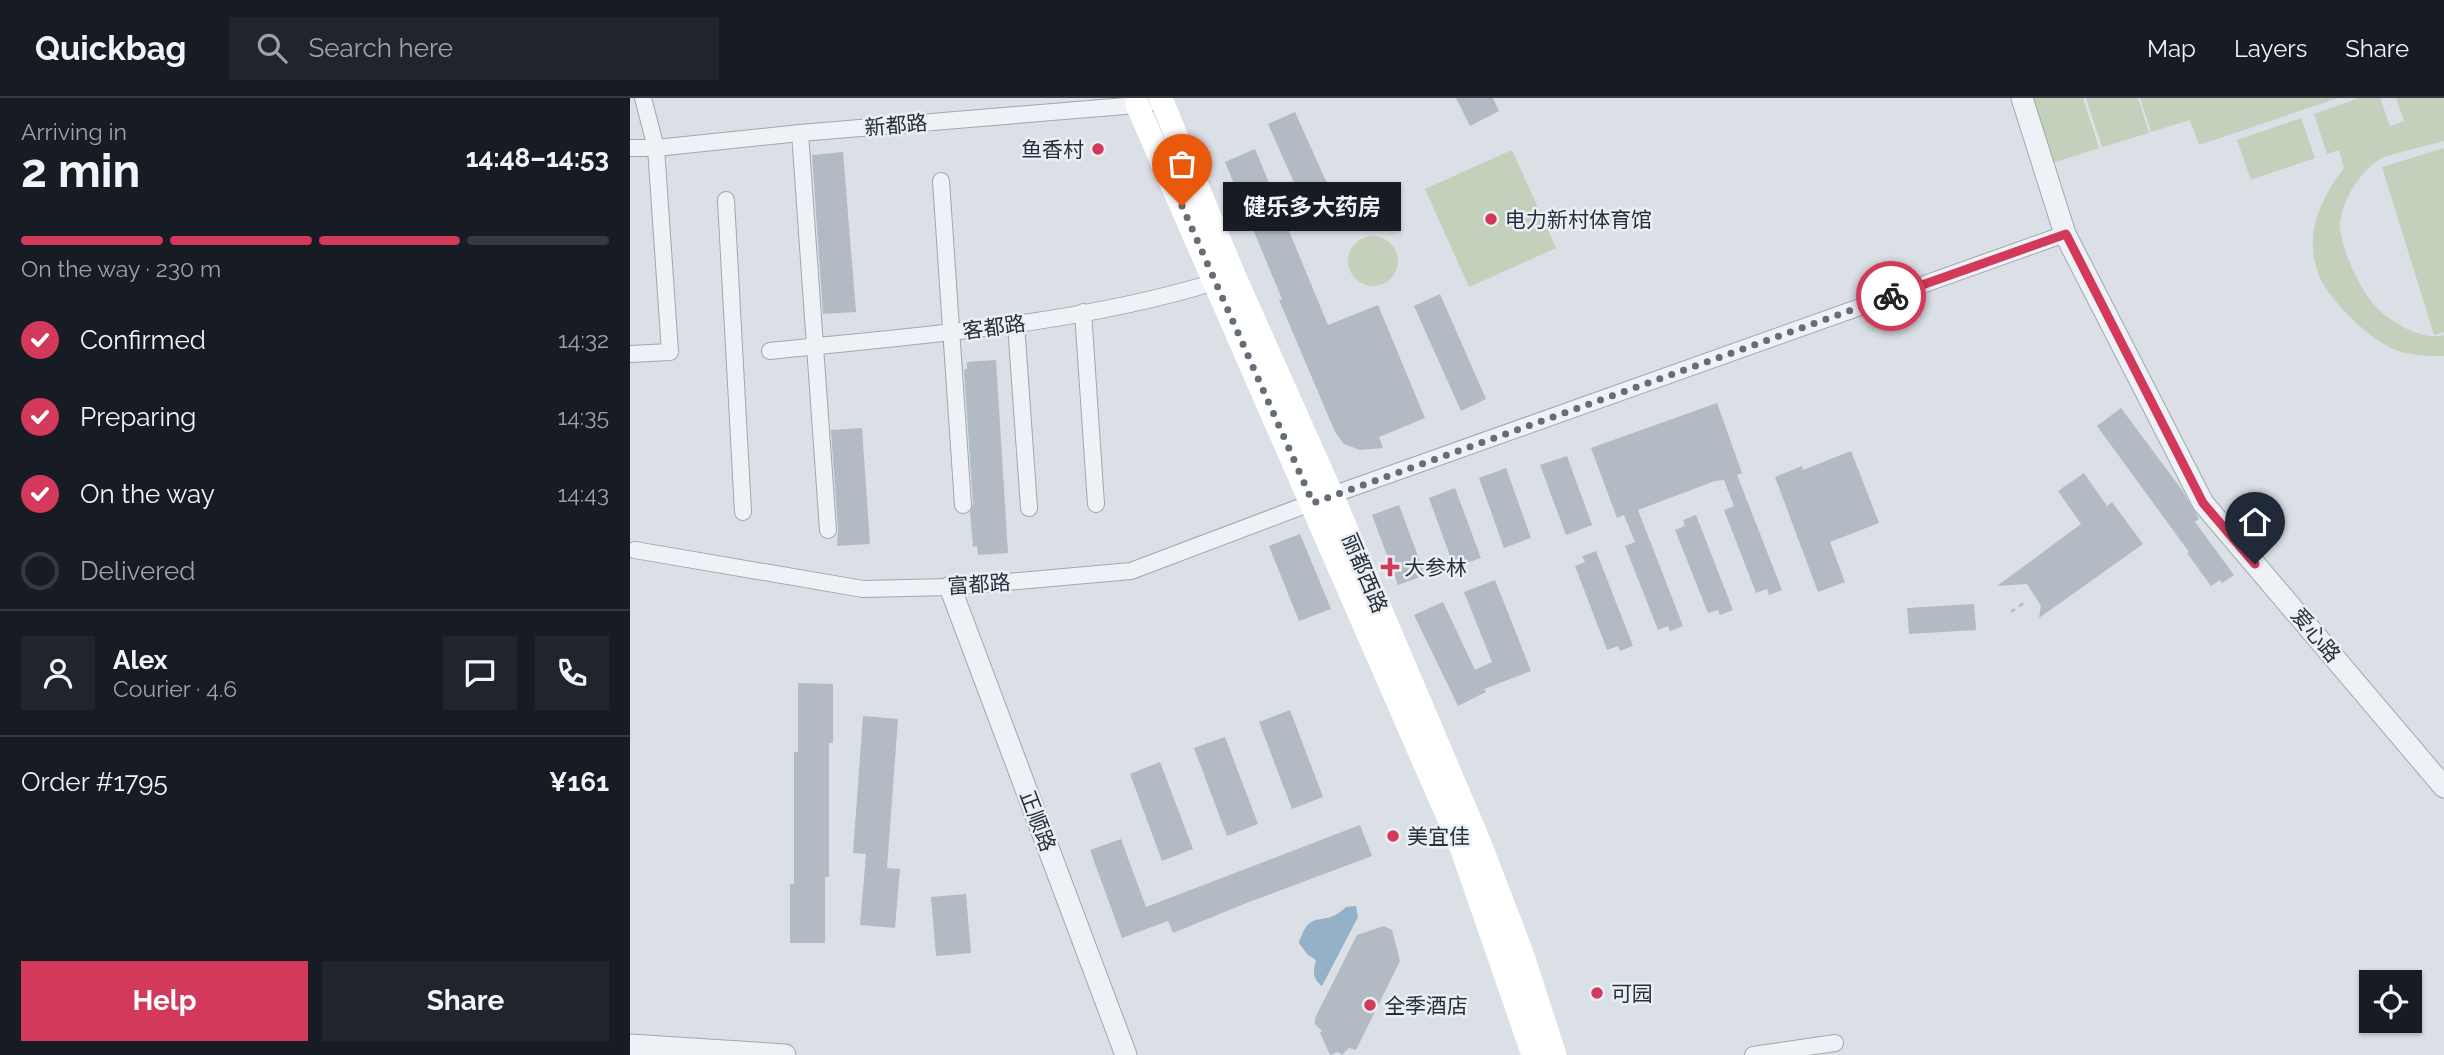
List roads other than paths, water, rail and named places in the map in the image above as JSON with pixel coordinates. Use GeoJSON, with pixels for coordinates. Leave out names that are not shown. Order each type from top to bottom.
{"type":"FeatureCollection","features":[{"type":"Feature","properties":{"kind":"main road","name":"丽都西路"},"geometry":{"type":"LineString","coordinates":[[1168,99],[1234,275],[1461,847],[1533,1055]]}},
{"type":"Feature","properties":{"kind":"main road","name":"丽都西路"},"geometry":{"type":"LineString","coordinates":[[1129,101],[1322,499],[1479,841],[1522,953],[1555,1055]]}},
{"type":"Feature","properties":{"kind":"street"},"geometry":{"type":"LineString","coordinates":[[630,354],[670,352],[656,148],[643,98]]}},
{"type":"Feature","properties":{"kind":"street","name":"爱心路"},"geometry":{"type":"LineString","coordinates":[[2022,98],[2066,234],[2203,503],[2444,787]]}},
{"type":"Feature","properties":{"kind":"street","name":"新都路"},"geometry":{"type":"LineString","coordinates":[[630,148],[656,148],[1168,99]]}},
{"type":"Feature","properties":{"kind":"street"},"geometry":{"type":"LineString","coordinates":[[800,133],[828,530]]}},
{"type":"Feature","properties":{"kind":"street"},"geometry":{"type":"LineString","coordinates":[[941,181],[963,505]]}},
{"type":"Feature","properties":{"kind":"street"},"geometry":{"type":"LineString","coordinates":[[726,201],[743,512]]}},
{"type":"Feature","properties":{"kind":"street","name":"富都路"},"geometry":{"type":"LineString","coordinates":[[635,550],[863,589],[950,587],[1131,571],[1322,499],[2066,234]]}},
{"type":"Feature","properties":{"kind":"street","name":"客都路"},"geometry":{"type":"LineString","coordinates":[[770,351],[1016,324],[1162,298],[1215,282]]}},
{"type":"Feature","properties":{"kind":"street"},"geometry":{"type":"LineString","coordinates":[[1083,312],[1096,504]]}},
{"type":"Feature","properties":{"kind":"street"},"geometry":{"type":"LineString","coordinates":[[1016,324],[1029,508]]}},
{"type":"Feature","properties":{"kind":"street","name":"正顺路"},"geometry":{"type":"LineString","coordinates":[[950,587],[1126,1055]]}},
{"type":"Feature","properties":{"kind":"street"},"geometry":{"type":"LineString","coordinates":[[1753,1055],[1835,1043]]}},
{"type":"Feature","properties":{"kind":"street"},"geometry":{"type":"LineString","coordinates":[[630,1045],[785,1055]]}},
{"type":"Feature","properties":{"kind":"water"},"geometry":{"type":"Polygon","coordinates":[[[1356,906],[1358,917],[1322,986],[1314,974],[1316,960],[1308,955],[1299,943],[1304,931],[1313,921],[1331,917],[1346,907],[1356,906]]]}},
{"type":"Feature","properties":{"kind":"place","name":"鱼香村"},"geometry":{"type":"Point","coordinates":[1098,149]}},
{"type":"Feature","properties":{"kind":"place","name":"健乐多大药房"},"geometry":{"type":"Point","coordinates":[1182,206]}},
{"type":"Feature","properties":{"kind":"place","name":"电力新村体育馆"},"geometry":{"type":"Point","coordinates":[1491,219]}},
{"type":"Feature","properties":{"kind":"place","name":"大参林"},"geometry":{"type":"Point","coordinates":[1390,567]}},
{"type":"Feature","properties":{"kind":"place","name":"美宜佳"},"geometry":{"type":"Point","coordinates":[1393,836]}},
{"type":"Feature","properties":{"kind":"place","name":"可园"},"geometry":{"type":"Point","coordinates":[1597,993]}},
{"type":"Feature","properties":{"kind":"place","name":"全季酒店"},"geometry":{"type":"Point","coordinates":[1370,1005]}}]}
